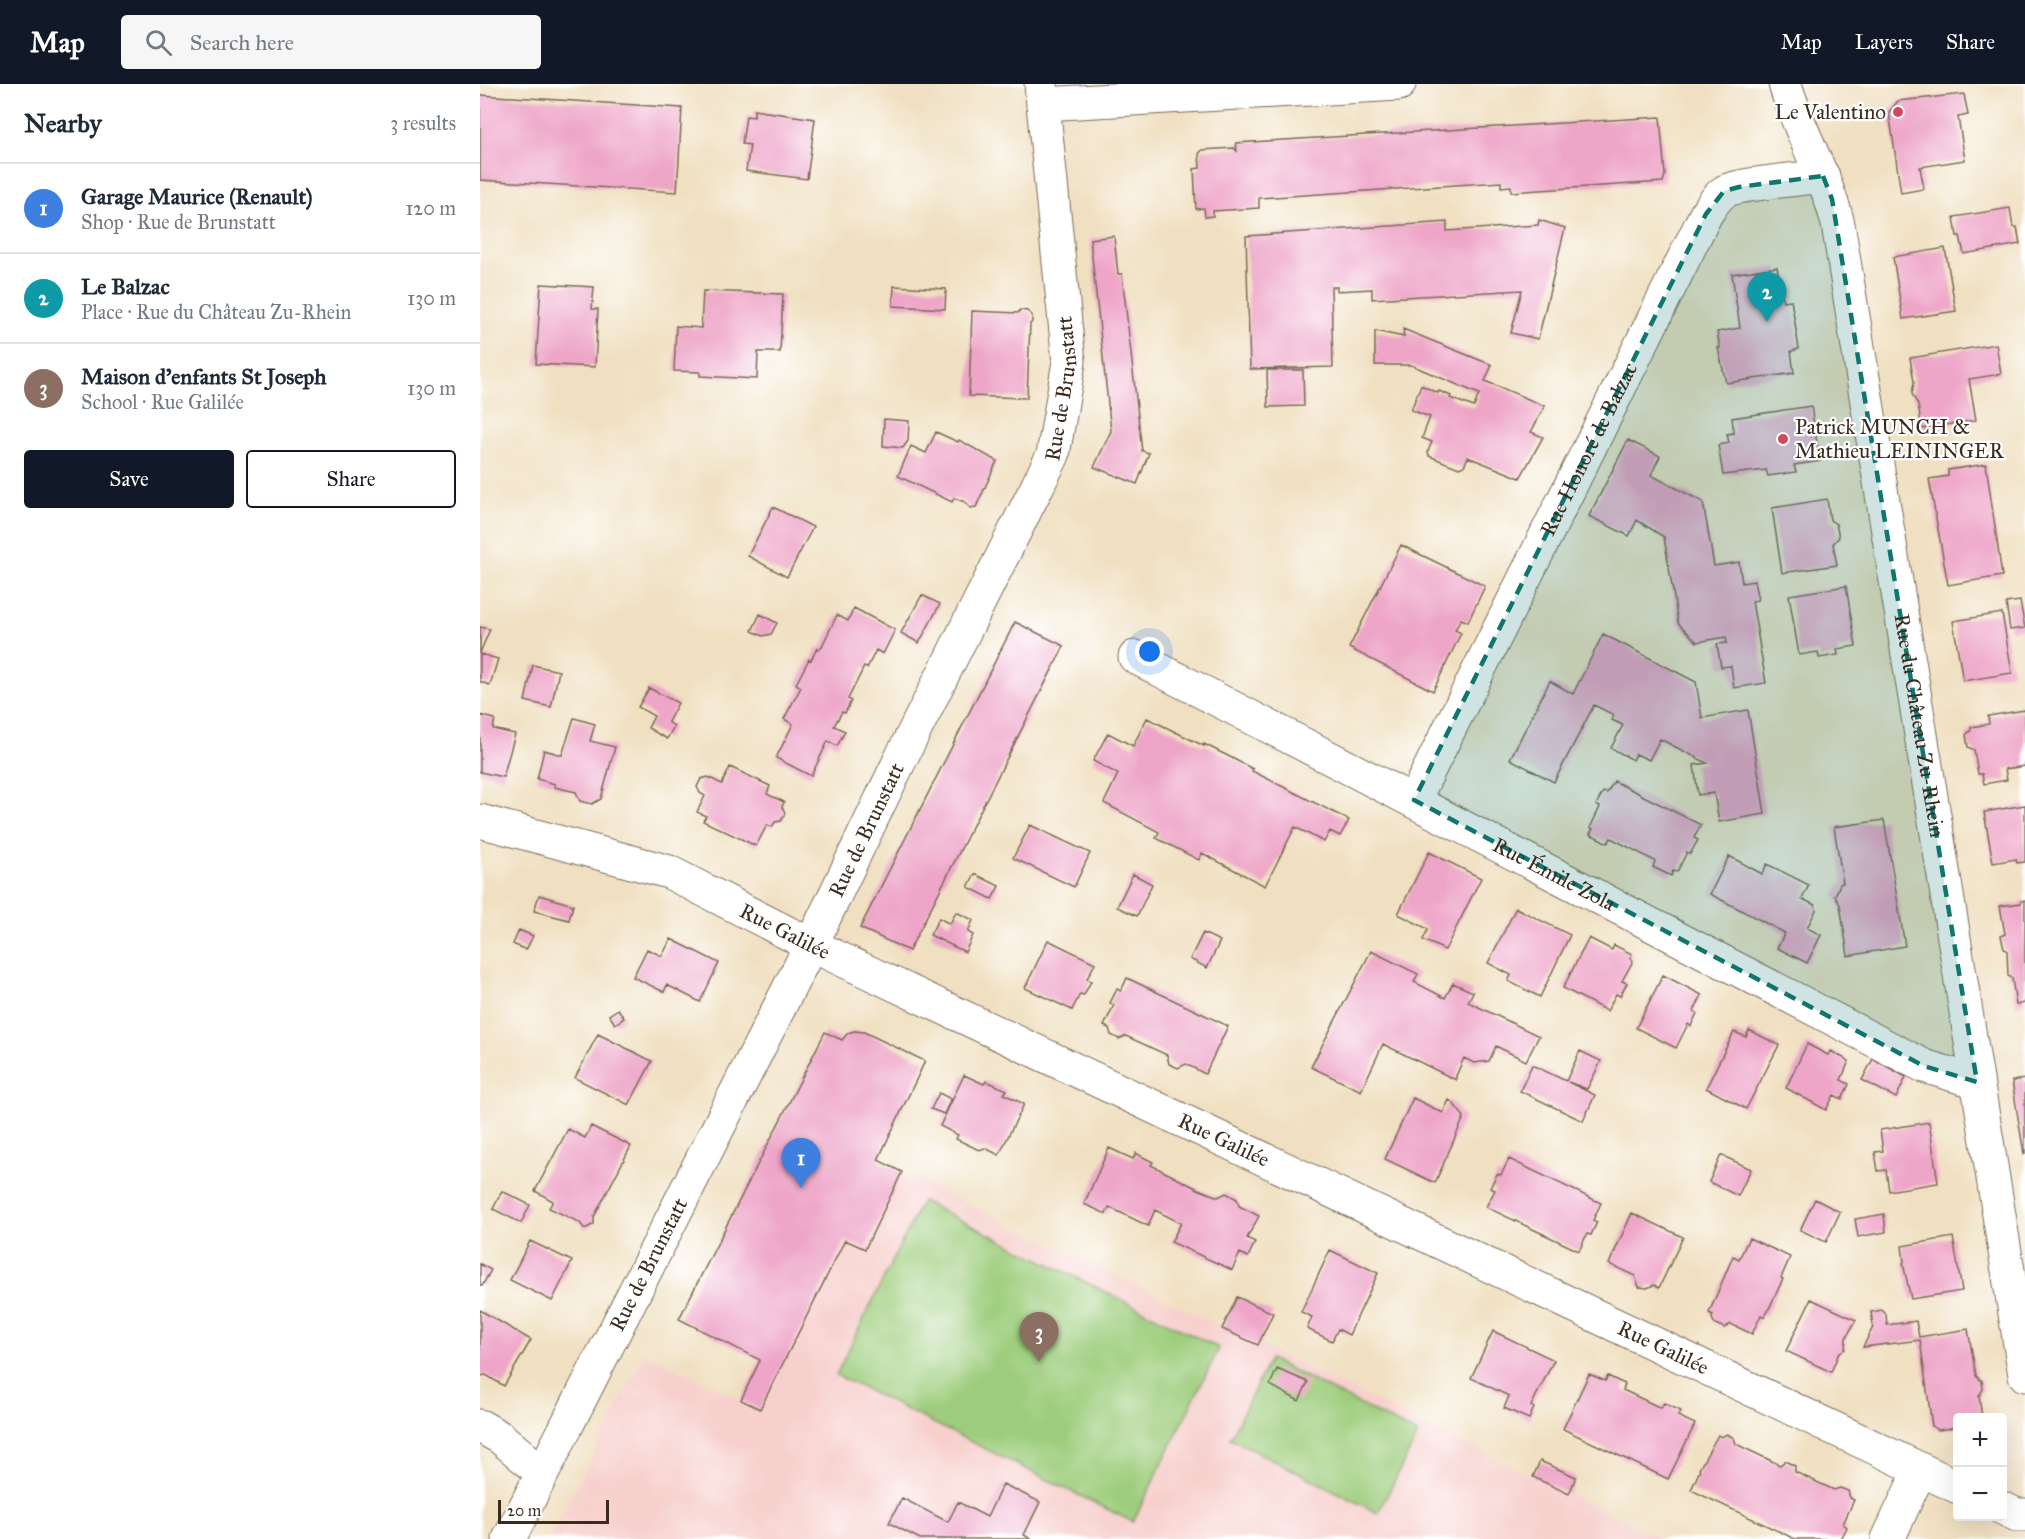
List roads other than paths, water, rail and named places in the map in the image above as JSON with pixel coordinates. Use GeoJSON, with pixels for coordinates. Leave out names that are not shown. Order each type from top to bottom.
{"type":"FeatureCollection","features":[{"type":"Feature","properties":{"kind":"street"},"geometry":{"type":"LineString","coordinates":[[1042,94],[1399,84]]}},
{"type":"Feature","properties":{"kind":"street","name":"Rue du Château Zu-Rhein"},"geometry":{"type":"LineString","coordinates":[[1785,84],[1795,114],[1823,176],[1838,224],[2025,1375]]}},
{"type":"Feature","properties":{"kind":"street","name":"Rue de Brunstatt"},"geometry":{"type":"LineString","coordinates":[[509,1539],[541,1472],[811,945],[903,754],[1053,455],[1069,362],[1042,94]]}},
{"type":"Feature","properties":{"kind":"street","name":"Rue Honoré de Balzac"},"geometry":{"type":"LineString","coordinates":[[1414,800],[1706,214],[1724,191],[1823,176]]}},
{"type":"Feature","properties":{"kind":"street","name":"Rue Émile Zola"},"geometry":{"type":"LineString","coordinates":[[1134,657],[1924,1066],[1977,1082]]}},
{"type":"Feature","properties":{"kind":"street","name":"Rue Galilée"},"geometry":{"type":"LineString","coordinates":[[480,821],[669,872],[811,945],[1953,1485]]}},
{"type":"Feature","properties":{"kind":"street"},"geometry":{"type":"LineString","coordinates":[[480,1426],[501,1438],[541,1472]]}},
{"type":"Feature","properties":{"kind":"street"},"geometry":{"type":"LineString","coordinates":[[1888,1539],[1920,1470]]}},
{"type":"Feature","properties":{"kind":"street"},"geometry":{"type":"LineString","coordinates":[[2007,1510],[2017,1515],[2025,1515]]}},
{"type":"Feature","properties":{"kind":"place","name":"Le Valentino"},"geometry":{"type":"Point","coordinates":[1898,112]}},
{"type":"Feature","properties":{"kind":"place","name":"Le Balzac"},"geometry":{"type":"Point","coordinates":[1767,322]}},
{"type":"Feature","properties":{"kind":"place","name":"Patrick MUNCH & Mathieu LEININGER"},"geometry":{"type":"Point","coordinates":[1783,439]}},
{"type":"Feature","properties":{"kind":"place","name":"Garage Maurice (Renault)"},"geometry":{"type":"Point","coordinates":[801,1188]}},
{"type":"Feature","properties":{"kind":"place","name":"Maison d'enfants St Joseph"},"geometry":{"type":"Point","coordinates":[1039,1362]}}]}
